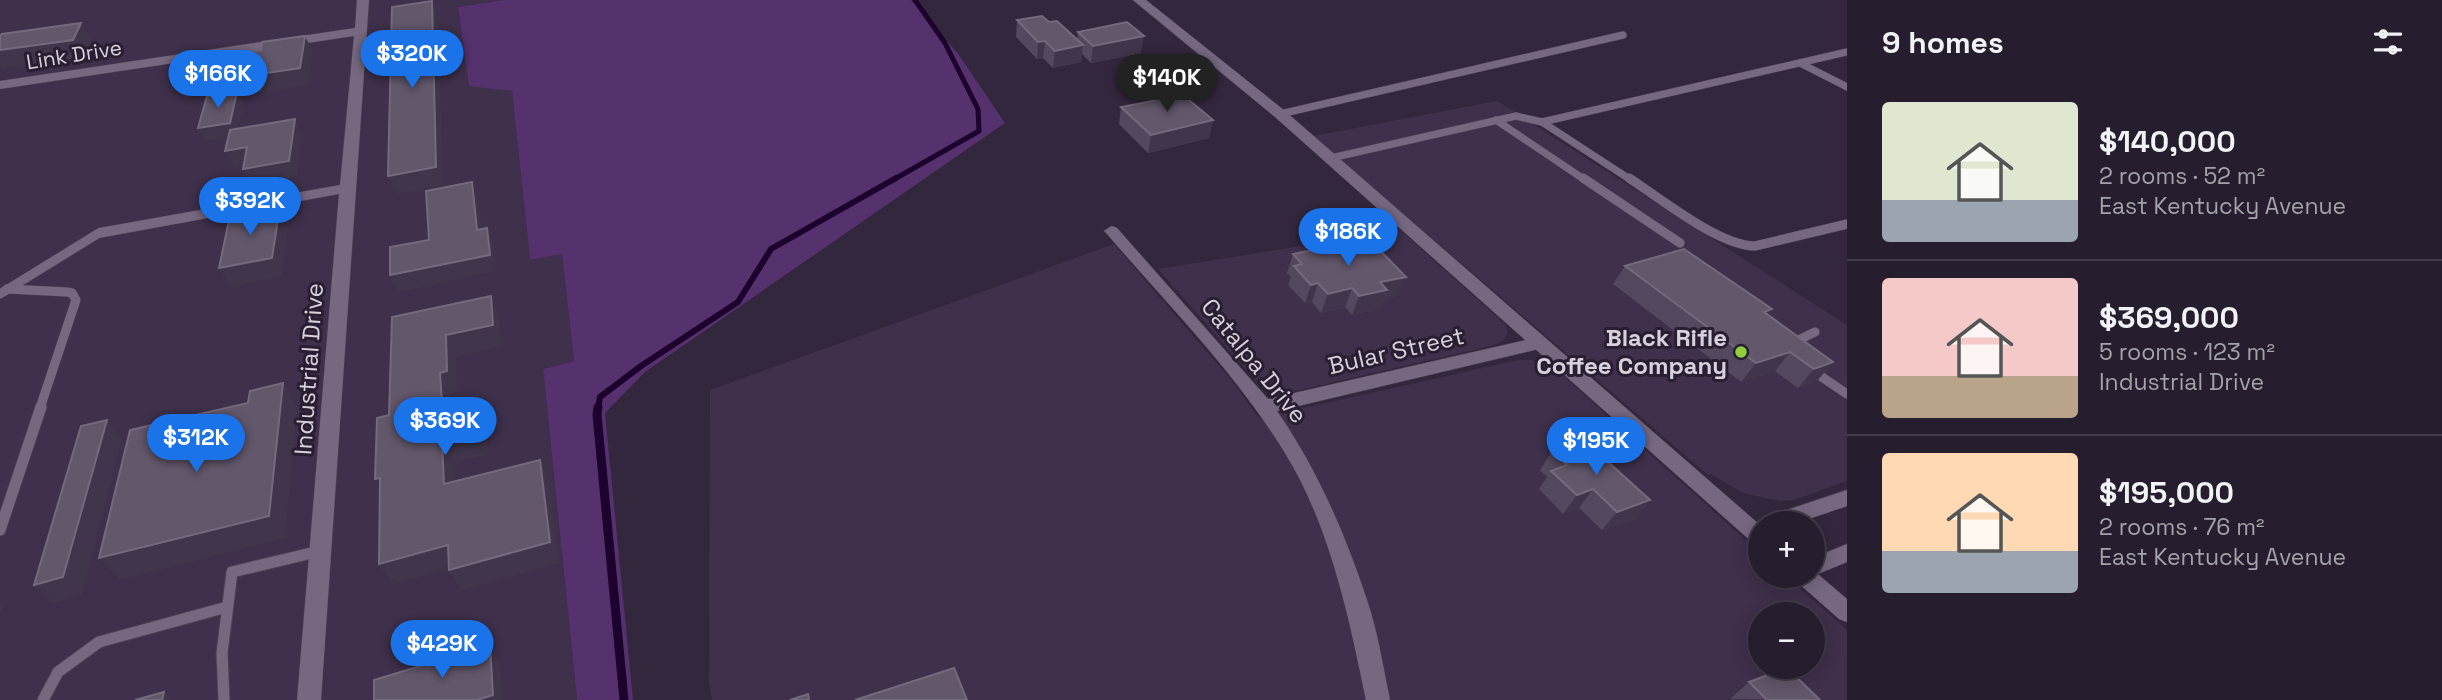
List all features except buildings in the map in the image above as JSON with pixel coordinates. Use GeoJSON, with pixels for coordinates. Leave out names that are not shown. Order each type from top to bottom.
{"type":"FeatureCollection","features":[{"type":"Feature","properties":{"kind":"street","name":"Industrial Drive"},"geometry":{"type":"LineString","coordinates":[[309,700],[363,0]]}},
{"type":"Feature","properties":{"kind":"street"},"geometry":{"type":"LineString","coordinates":[[1139,0],[1280,114],[1748,523]]}},
{"type":"Feature","properties":{"kind":"street","name":"Link Drive"},"geometry":{"type":"LineString","coordinates":[[0,85],[361,31]]}},
{"type":"Feature","properties":{"kind":"street"},"geometry":{"type":"LineString","coordinates":[[99,233],[347,188]]}},
{"type":"Feature","properties":{"kind":"street","name":"Catalpa Drive"},"geometry":{"type":"LineString","coordinates":[[1112,231],[1264,407],[1294,451],[1319,501],[1357,602],[1378,700]]}},
{"type":"Feature","properties":{"kind":"street","name":"Bular Street"},"geometry":{"type":"LineString","coordinates":[[1264,407],[1539,343]]}},
{"type":"Feature","properties":{"kind":"street"},"geometry":{"type":"LineString","coordinates":[[1809,511],[1847,498]]}},
{"type":"Feature","properties":{"kind":"street"},"geometry":{"type":"LineString","coordinates":[[1825,562],[1847,553]]}},
{"type":"Feature","properties":{"kind":"street"},"geometry":{"type":"LineString","coordinates":[[1819,588],[1847,612]]}},
{"type":"Feature","properties":{"kind":"lane"},"geometry":{"type":"LineString","coordinates":[[1280,114],[1623,35]]}},
{"type":"Feature","properties":{"kind":"lane"},"geometry":{"type":"LineString","coordinates":[[1542,122],[1847,52]]}},
{"type":"Feature","properties":{"kind":"lane"},"geometry":{"type":"LineString","coordinates":[[1799,63],[1847,87]]}},
{"type":"Feature","properties":{"kind":"lane"},"geometry":{"type":"LineString","coordinates":[[1331,158],[1516,116],[1542,122],[1720,237],[1741,246],[1755,246],[1847,224]]}},
{"type":"Feature","properties":{"kind":"lane"},"geometry":{"type":"LineString","coordinates":[[1496,120],[1680,243]]}},
{"type":"Feature","properties":{"kind":"lane"},"geometry":{"type":"LineString","coordinates":[[4,291],[99,233]]}},
{"type":"Feature","properties":{"kind":"lane"},"geometry":{"type":"LineString","coordinates":[[0,530],[76,300],[72,293],[67,292],[4,291]]}},
{"type":"Feature","properties":{"kind":"lane"},"geometry":{"type":"LineString","coordinates":[[1792,354],[1787,349],[1792,342],[1815,332]]}},
{"type":"Feature","properties":{"kind":"lane"},"geometry":{"type":"LineString","coordinates":[[1803,363],[1847,394]]}},
{"type":"Feature","properties":{"kind":"lane"},"geometry":{"type":"LineString","coordinates":[[224,700],[222,653],[232,572],[320,551]]}},
{"type":"Feature","properties":{"kind":"lane"},"geometry":{"type":"LineString","coordinates":[[43,700],[58,672],[99,642],[228,607]]}},
{"type":"Feature","properties":{"kind":"shaded area"},"geometry":{"type":"Polygon","coordinates":[[[0,0],[503,0],[458,7],[469,85],[512,91],[530,260],[562,254],[574,361],[543,369],[577,700],[0,700],[0,0]]]}},
{"type":"Feature","properties":{"kind":"shaded area"},"geometry":{"type":"Polygon","coordinates":[[[503,0],[911,0],[959,55],[1005,123],[645,372],[605,413],[633,700],[577,700],[543,369],[574,361],[562,254],[530,260],[512,91],[469,86],[458,7],[503,0]]]}},
{"type":"Feature","properties":{"kind":"shaded area"},"geometry":{"type":"Polygon","coordinates":[[[1497,101],[1847,325],[1847,481],[1794,500],[1780,501],[1743,493],[1711,474],[1708,475],[1313,136],[1497,101]]]}},
{"type":"Feature","properties":{"kind":"shaded area"},"geometry":{"type":"Polygon","coordinates":[[[1400,230],[1505,324],[1508,332],[1504,340],[1495,345],[1287,393],[1274,392],[1258,383],[1158,269],[1400,230]]]}},
{"type":"Feature","properties":{"kind":"shaded area"},"geometry":{"type":"Polygon","coordinates":[[[1114,244],[1232,381],[1259,418],[1518,360],[1531,360],[1557,370],[1748,542],[1748,588],[1800,588],[1815,602],[1748,602],[1748,679],[1825,679],[1825,611],[1847,630],[1847,700],[712,700],[709,684],[710,390],[1114,244]]]}},
{"type":"Feature","properties":{"kind":"waterway"},"geometry":{"type":"LineString","coordinates":[[893,180],[979,131],[978,109],[945,43],[915,0]]}},
{"type":"Feature","properties":{"kind":"waterway"},"geometry":{"type":"LineString","coordinates":[[598,408],[600,397],[641,366],[738,302],[771,249],[896,178]]}},
{"type":"Feature","properties":{"kind":"waterway"},"geometry":{"type":"LineString","coordinates":[[598,407],[624,700]]}},
{"type":"Feature","properties":{"kind":"place","name":"Black Rifle Coffee Company"},"geometry":{"type":"Point","coordinates":[1741,352]}}]}
